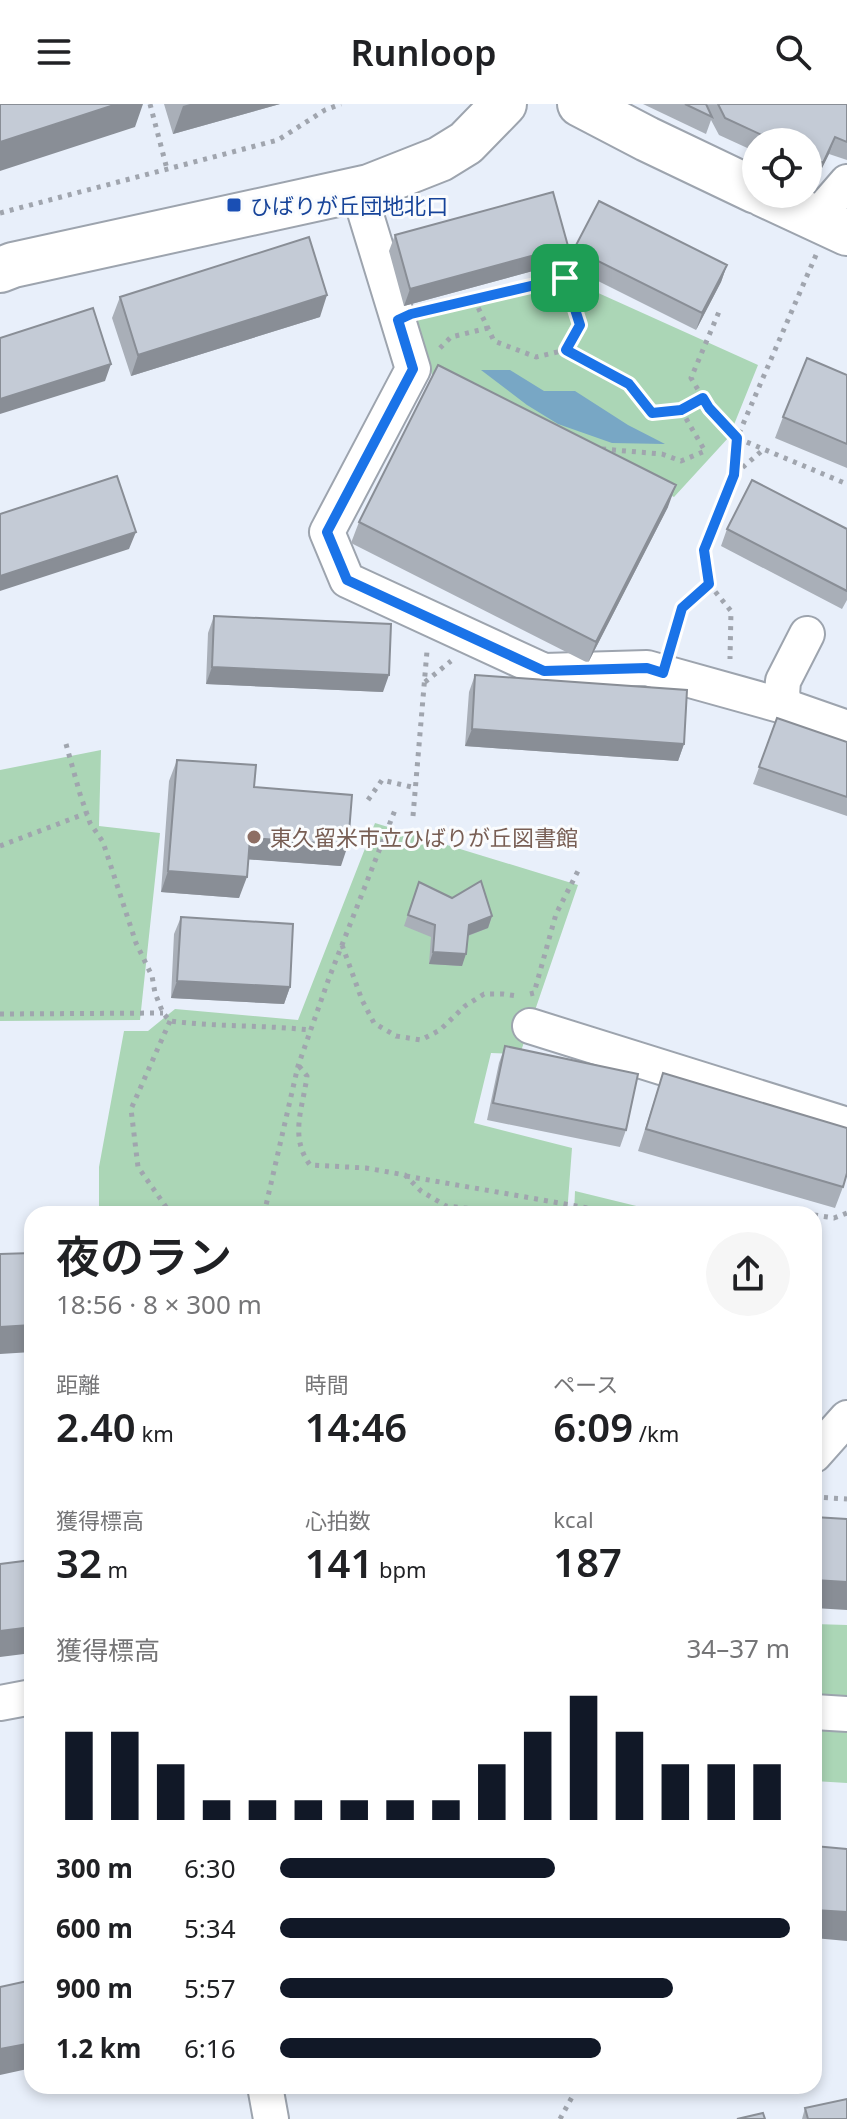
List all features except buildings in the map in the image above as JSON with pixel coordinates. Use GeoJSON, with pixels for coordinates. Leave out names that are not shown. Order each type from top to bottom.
{"type":"FeatureCollection","features":[{"type":"Feature","properties":{"kind":"street"},"geometry":{"type":"LineString","coordinates":[[0,270],[358,189],[440,159],[466,143],[504,104]]}},
{"type":"Feature","properties":{"kind":"street"},"geometry":{"type":"LineString","coordinates":[[580,104],[742,184]]}},
{"type":"Feature","properties":{"kind":"street"},"geometry":{"type":"LineString","coordinates":[[792,208],[830,226],[847,182]]}},
{"type":"Feature","properties":{"kind":"street"},"geometry":{"type":"LineString","coordinates":[[358,189],[413,369],[327,532],[347,580],[544,671],[647,668],[787,707],[847,728]]}},
{"type":"Feature","properties":{"kind":"street"},"geometry":{"type":"LineString","coordinates":[[787,707],[782,695],[783,681],[807,634]]}},
{"type":"Feature","properties":{"kind":"street"},"geometry":{"type":"LineString","coordinates":[[530,1026],[847,1125]]}},
{"type":"Feature","properties":{"kind":"street"},"geometry":{"type":"LineString","coordinates":[[822,1446],[847,1418]]}},
{"type":"Feature","properties":{"kind":"street"},"geometry":{"type":"LineString","coordinates":[[0,1703],[24,1698]]}},
{"type":"Feature","properties":{"kind":"street"},"geometry":{"type":"LineString","coordinates":[[822,1712],[847,1714]]}},
{"type":"Feature","properties":{"kind":"street"},"geometry":{"type":"LineString","coordinates":[[266,2094],[271,2119]]}},
{"type":"Feature","properties":{"kind":"path"},"geometry":{"type":"LineString","coordinates":[[150,104],[167,169]]}},
{"type":"Feature","properties":{"kind":"path"},"geometry":{"type":"LineString","coordinates":[[0,213],[278,140],[325,110],[341,104]]}},
{"type":"Feature","properties":{"kind":"path"},"geometry":{"type":"LineString","coordinates":[[729,691],[731,611],[709,584],[704,550],[734,475],[737,438],[830,226]]}},
{"type":"Feature","properties":{"kind":"path"},"geometry":{"type":"LineString","coordinates":[[398,320],[411,314],[565,278],[580,325],[566,350]]}},
{"type":"Feature","properties":{"kind":"path"},"geometry":{"type":"LineString","coordinates":[[474,299],[494,341],[536,357],[566,350],[629,384],[652,413],[681,410],[703,398]]}},
{"type":"Feature","properties":{"kind":"path"},"geometry":{"type":"LineString","coordinates":[[721,307],[691,378],[709,408],[737,438],[847,484]]}},
{"type":"Feature","properties":{"kind":"path"},"geometry":{"type":"LineString","coordinates":[[442,356],[440,347],[451,337],[488,328]]}},
{"type":"Feature","properties":{"kind":"path"},"geometry":{"type":"LineString","coordinates":[[592,444],[605,450],[662,454],[681,461],[705,451],[681,410]]}},
{"type":"Feature","properties":{"kind":"path"},"geometry":{"type":"LineString","coordinates":[[734,475],[764,449]]}},
{"type":"Feature","properties":{"kind":"path"},"geometry":{"type":"LineString","coordinates":[[663,673],[682,608],[709,584]]}},
{"type":"Feature","properties":{"kind":"path"},"geometry":{"type":"LineString","coordinates":[[413,816],[429,618]]}},
{"type":"Feature","properties":{"kind":"path"},"geometry":{"type":"LineString","coordinates":[[66,744],[90,823],[103,842],[163,1013],[170,1021],[310,1030]]}},
{"type":"Feature","properties":{"kind":"path"},"geometry":{"type":"LineString","coordinates":[[368,800],[382,780],[416,788]]}},
{"type":"Feature","properties":{"kind":"path"},"geometry":{"type":"LineString","coordinates":[[266,1206],[298,1066],[395,810]]}},
{"type":"Feature","properties":{"kind":"path"},"geometry":{"type":"LineString","coordinates":[[0,846],[87,813]]}},
{"type":"Feature","properties":{"kind":"path"},"geometry":{"type":"LineString","coordinates":[[342,944],[362,1000],[374,1023],[396,1036],[421,1040],[440,1030],[465,1006],[484,994],[522,997],[534,993],[556,914],[579,869]]}},
{"type":"Feature","properties":{"kind":"path"},"geometry":{"type":"LineString","coordinates":[[0,1014],[163,1013]]}},
{"type":"Feature","properties":{"kind":"path"},"geometry":{"type":"LineString","coordinates":[[165,1206],[138,1167],[131,1109],[170,1021]]}},
{"type":"Feature","properties":{"kind":"path"},"geometry":{"type":"LineString","coordinates":[[298,1066],[307,1076],[298,1127],[301,1153],[310,1165],[366,1168],[577,1206]]}},
{"type":"Feature","properties":{"kind":"path"},"geometry":{"type":"LineString","coordinates":[[405,1175],[421,1191],[446,1206]]}},
{"type":"Feature","properties":{"kind":"path"},"geometry":{"type":"LineString","coordinates":[[822,1216],[834,1218],[847,1213]]}},
{"type":"Feature","properties":{"kind":"path"},"geometry":{"type":"LineString","coordinates":[[822,1497],[847,1499]]}},
{"type":"Feature","properties":{"kind":"path"},"geometry":{"type":"LineString","coordinates":[[560,2119],[574,2094]]}},
{"type":"Feature","properties":{"kind":"green space"},"geometry":{"type":"Polygon","coordinates":[[[565,278],[758,365],[729,437],[674,497],[434,380],[411,314],[565,278]]]}},
{"type":"Feature","properties":{"kind":"green space"},"geometry":{"type":"Polygon","coordinates":[[[101,750],[99,826],[160,833],[140,1020],[0,1021],[0,770],[101,750]]]}},
{"type":"Feature","properties":{"kind":"green space"},"geometry":{"type":"Polygon","coordinates":[[[375,823],[578,885],[520,1054],[491,1053],[474,1123],[572,1148],[568,1206],[99,1206],[99,1167],[124,1031],[148,1031],[175,1009],[298,1020],[375,823]]]}},
{"type":"Feature","properties":{"kind":"green space"},"geometry":{"type":"Polygon","coordinates":[[[575,1191],[636,1206],[574,1206],[575,1191]]]}},
{"type":"Feature","properties":{"kind":"green space"},"geometry":{"type":"Polygon","coordinates":[[[822,1624],[847,1625],[847,1783],[822,1781],[822,1624]]]}},
{"type":"Feature","properties":{"kind":"water"},"geometry":{"type":"Polygon","coordinates":[[[481,370],[510,370],[544,391],[575,391],[628,425],[665,444],[612,443],[558,424],[481,370]]]}},
{"type":"Feature","properties":{"kind":"place","name":"ひばりが丘団地北口"},"geometry":{"type":"Point","coordinates":[234,205]}},
{"type":"Feature","properties":{"kind":"place","name":"東久留米市立ひばりが丘図書館"},"geometry":{"type":"Point","coordinates":[254,837]}},
{"type":"Feature","properties":{"kind":"route"},"geometry":{"type":"LineString","coordinates":[[565,278],[580,325],[566,350],[629,384],[652,413],[681,410],[703,398],[737,438],[734,475],[704,550],[709,584],[682,608],[663,673],[647,668],[544,671],[347,580],[327,532],[413,369],[398,320],[411,314],[565,278]]}}]}
